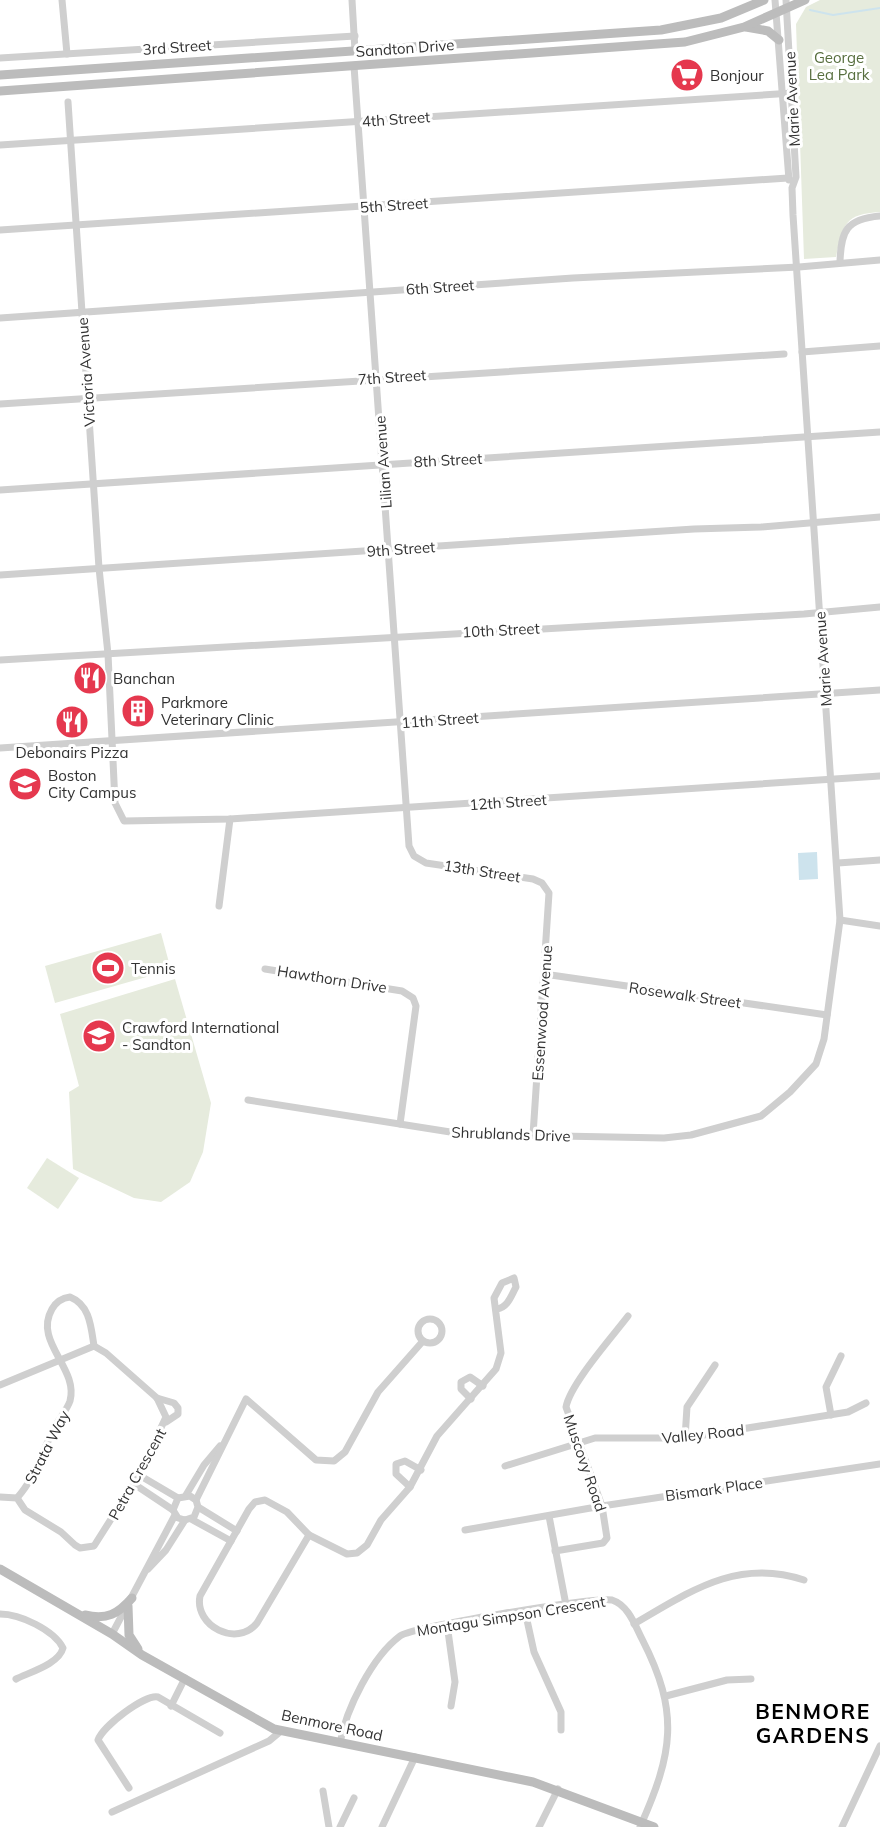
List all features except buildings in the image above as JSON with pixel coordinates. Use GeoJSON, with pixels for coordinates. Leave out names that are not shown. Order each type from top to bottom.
{"type":"FeatureCollection","features":[{"type":"Feature","properties":{"kind":"main road","name":"Sandton Drive"},"geometry":{"type":"LineString","coordinates":[[0,75],[661,30],[721,18],[764,0]]}},
{"type":"Feature","properties":{"kind":"main road","name":"Sandton Drive"},"geometry":{"type":"LineString","coordinates":[[0,91],[662,44],[702,38],[744,27],[776,14],[787,5],[805,0]]}},
{"type":"Feature","properties":{"kind":"main road"},"geometry":{"type":"LineString","coordinates":[[744,27],[768,31],[779,40]]}},
{"type":"Feature","properties":{"kind":"main road","name":"Benmore Road"},"geometry":{"type":"LineString","coordinates":[[0,1569],[112,1634],[142,1655],[260,1722],[281,1731],[533,1782],[558,1790],[641,1825],[654,1827]]}},
{"type":"Feature","properties":{"kind":"main road"},"geometry":{"type":"LineString","coordinates":[[77,1613],[106,1618],[130,1602]]}},
{"type":"Feature","properties":{"kind":"main road"},"geometry":{"type":"LineString","coordinates":[[130,1602],[129,1635],[142,1655]]}},
{"type":"Feature","properties":{"kind":"street"},"geometry":{"type":"LineString","coordinates":[[62,0],[68,54]]}},
{"type":"Feature","properties":{"kind":"street"},"geometry":{"type":"LineString","coordinates":[[352,0],[356,51]]}},
{"type":"Feature","properties":{"kind":"street","name":"Marie Avenue"},"geometry":{"type":"LineString","coordinates":[[771,1110],[816,1064],[822,1050],[840,920],[802,352],[799,267],[792,188],[788,178],[775,0]]}},
{"type":"Feature","properties":{"kind":"street","name":"Marie Avenue"},"geometry":{"type":"LineString","coordinates":[[787,5],[796,177],[792,188]]}},
{"type":"Feature","properties":{"kind":"street","name":"3rd Street"},"geometry":{"type":"LineString","coordinates":[[0,58],[355,36]]}},
{"type":"Feature","properties":{"kind":"street","name":"Lilian Avenue"},"geometry":{"type":"LineString","coordinates":[[354,66],[372,292],[406,809],[409,846],[414,856]]}},
{"type":"Feature","properties":{"kind":"street","name":"4th Street"},"geometry":{"type":"LineString","coordinates":[[0,145],[793,93]]}},
{"type":"Feature","properties":{"kind":"street","name":"Victoria Avenue"},"geometry":{"type":"LineString","coordinates":[[68,102],[99,568],[108,654]]}},
{"type":"Feature","properties":{"kind":"street","name":"5th Street"},"geometry":{"type":"LineString","coordinates":[[0,230],[788,178]]}},
{"type":"Feature","properties":{"kind":"street"},"geometry":{"type":"LineString","coordinates":[[840,262],[841,241],[845,231],[855,221],[880,216]]}},
{"type":"Feature","properties":{"kind":"street","name":"6th Street"},"geometry":{"type":"LineString","coordinates":[[0,318],[880,260]]}},
{"type":"Feature","properties":{"kind":"street"},"geometry":{"type":"LineString","coordinates":[[802,352],[880,346]]}},
{"type":"Feature","properties":{"kind":"street","name":"7th Street"},"geometry":{"type":"LineString","coordinates":[[0,404],[376,378],[784,354]]}},
{"type":"Feature","properties":{"kind":"street"},"geometry":{"type":"LineString","coordinates":[[808,436],[880,432]]}},
{"type":"Feature","properties":{"kind":"street","name":"8th Street"},"geometry":{"type":"LineString","coordinates":[[0,490],[808,436]]}},
{"type":"Feature","properties":{"kind":"street"},"geometry":{"type":"LineString","coordinates":[[814,522],[880,517]]}},
{"type":"Feature","properties":{"kind":"street","name":"9th Street"},"geometry":{"type":"LineString","coordinates":[[0,575],[814,522]]}},
{"type":"Feature","properties":{"kind":"street","name":"10th Street"},"geometry":{"type":"LineString","coordinates":[[108,654],[880,607]]}},
{"type":"Feature","properties":{"kind":"street"},"geometry":{"type":"LineString","coordinates":[[0,660],[108,654],[113,740]]}},
{"type":"Feature","properties":{"kind":"street","name":"11th Street"},"geometry":{"type":"LineString","coordinates":[[0,748],[880,690]]}},
{"type":"Feature","properties":{"kind":"street","name":"12th Street"},"geometry":{"type":"LineString","coordinates":[[113,740],[116,807],[124,821],[135,823],[406,809],[880,776]]}},
{"type":"Feature","properties":{"kind":"street"},"geometry":{"type":"LineString","coordinates":[[219,906],[230,819]]}},
{"type":"Feature","properties":{"kind":"street","name":"13th Street"},"geometry":{"type":"LineString","coordinates":[[414,856],[426,863],[533,879],[542,883],[548,890]]}},
{"type":"Feature","properties":{"kind":"street"},"geometry":{"type":"LineString","coordinates":[[837,863],[880,860]]}},
{"type":"Feature","properties":{"kind":"street","name":"Essenwood Avenue"},"geometry":{"type":"LineString","coordinates":[[533,1135],[550,902],[548,890]]}},
{"type":"Feature","properties":{"kind":"street"},"geometry":{"type":"LineString","coordinates":[[840,920],[880,926]]}},
{"type":"Feature","properties":{"kind":"street","name":"Hawthorn Drive"},"geometry":{"type":"LineString","coordinates":[[265,969],[402,991],[413,998],[416,1006],[400,1124]]}},
{"type":"Feature","properties":{"kind":"street","name":"Rosewalk Street"},"geometry":{"type":"LineString","coordinates":[[544,974],[827,1015]]}},
{"type":"Feature","properties":{"kind":"street","name":"Shrublands Drive"},"geometry":{"type":"LineString","coordinates":[[248,1100],[475,1135],[677,1137],[750,1120],[771,1110]]}},
{"type":"Feature","properties":{"kind":"street","name":"Strata Way"},"geometry":{"type":"LineString","coordinates":[[17,1498],[36,1474],[53,1430],[70,1401],[68,1379],[47,1328],[50,1313],[64,1297],[75,1299],[84,1308],[94,1346]]}},
{"type":"Feature","properties":{"kind":"street"},"geometry":{"type":"LineString","coordinates":[[309,1535],[251,1630],[237,1635],[227,1634],[211,1624],[199,1611],[202,1591],[255,1502],[265,1500],[287,1512],[309,1535],[347,1554],[362,1550],[381,1520],[410,1487],[437,1436],[483,1386],[500,1359],[497,1309]]}},
{"type":"Feature","properties":{"kind":"street","name":"Muscovy Road"},"geometry":{"type":"LineString","coordinates":[[555,1551],[605,1541],[608,1536],[602,1506],[567,1412],[567,1401],[628,1316]]}},
{"type":"Feature","properties":{"kind":"street"},"geometry":{"type":"LineString","coordinates":[[148,1569],[166,1550],[188,1520],[246,1399],[316,1460],[334,1461],[345,1452],[378,1392],[423,1341]]}},
{"type":"Feature","properties":{"kind":"street"},"geometry":{"type":"LineString","coordinates":[[0,1385],[94,1346]]}},
{"type":"Feature","properties":{"kind":"street","name":"Petra Crescent"},"geometry":{"type":"LineString","coordinates":[[17,1498],[25,1510],[61,1532],[75,1545],[87,1548],[94,1546],[102,1537],[134,1484],[166,1422],[164,1407],[157,1398],[106,1353],[94,1346]]}},
{"type":"Feature","properties":{"kind":"street"},"geometry":{"type":"LineString","coordinates":[[831,1415],[826,1387],[841,1356]]}},
{"type":"Feature","properties":{"kind":"street"},"geometry":{"type":"LineString","coordinates":[[685,1438],[687,1407],[715,1365]]}},
{"type":"Feature","properties":{"kind":"street"},"geometry":{"type":"LineString","coordinates":[[471,1399],[461,1389],[461,1382],[470,1377],[483,1386]]}},
{"type":"Feature","properties":{"kind":"street"},"geometry":{"type":"LineString","coordinates":[[157,1398],[174,1404],[178,1408],[178,1414],[166,1422]]}},
{"type":"Feature","properties":{"kind":"street","name":"Valley Road"},"geometry":{"type":"LineString","coordinates":[[505,1466],[579,1442],[606,1437],[685,1438],[831,1415],[854,1410],[866,1403]]}},
{"type":"Feature","properties":{"kind":"street"},"geometry":{"type":"LineString","coordinates":[[178,1498],[186,1495],[204,1465],[224,1442]]}},
{"type":"Feature","properties":{"kind":"street"},"geometry":{"type":"LineString","coordinates":[[410,1487],[396,1474],[396,1464],[405,1461],[421,1470]]}},
{"type":"Feature","properties":{"kind":"street","name":"Bismark Place"},"geometry":{"type":"LineString","coordinates":[[465,1530],[602,1506],[880,1464]]}},
{"type":"Feature","properties":{"kind":"street"},"geometry":{"type":"LineString","coordinates":[[139,1475],[178,1498]]}},
{"type":"Feature","properties":{"kind":"street"},"geometry":{"type":"LineString","coordinates":[[134,1484],[174,1512],[231,1541]]}},
{"type":"Feature","properties":{"kind":"street"},"geometry":{"type":"LineString","coordinates":[[186,1495],[237,1531]]}},
{"type":"Feature","properties":{"kind":"street"},"geometry":{"type":"LineString","coordinates":[[0,1497],[17,1498]]}},
{"type":"Feature","properties":{"kind":"street"},"geometry":{"type":"LineString","coordinates":[[112,1634],[148,1569],[151,1557],[174,1512],[178,1498]]}},
{"type":"Feature","properties":{"kind":"street"},"geometry":{"type":"LineString","coordinates":[[549,1516],[566,1605]]}},
{"type":"Feature","properties":{"kind":"street"},"geometry":{"type":"LineString","coordinates":[[634,1624],[712,1581],[769,1571],[804,1580]]}},
{"type":"Feature","properties":{"kind":"street","name":"Montagu Simpson Crescent"},"geometry":{"type":"LineString","coordinates":[[340,1743],[352,1700],[393,1641],[413,1630],[525,1611],[612,1600],[621,1605],[634,1624],[658,1671],[666,1696],[666,1761],[641,1825]]}},
{"type":"Feature","properties":{"kind":"street"},"geometry":{"type":"LineString","coordinates":[[525,1611],[534,1652],[560,1709],[561,1730]]}},
{"type":"Feature","properties":{"kind":"street"},"geometry":{"type":"LineString","coordinates":[[0,1614],[15,1615],[52,1635],[63,1648],[61,1655],[54,1660],[16,1679]]}},
{"type":"Feature","properties":{"kind":"street"},"geometry":{"type":"LineString","coordinates":[[447,1624],[455,1682],[451,1706]]}},
{"type":"Feature","properties":{"kind":"street"},"geometry":{"type":"LineString","coordinates":[[171,1706],[185,1678]]}},
{"type":"Feature","properties":{"kind":"street"},"geometry":{"type":"LineString","coordinates":[[666,1696],[727,1680],[751,1679]]}},
{"type":"Feature","properties":{"kind":"street"},"geometry":{"type":"LineString","coordinates":[[129,1788],[99,1743],[101,1732],[151,1696],[220,1733]]}},
{"type":"Feature","properties":{"kind":"street"},"geometry":{"type":"LineString","coordinates":[[112,1812],[269,1741],[281,1731]]}},
{"type":"Feature","properties":{"kind":"street"},"geometry":{"type":"LineString","coordinates":[[842,1827],[880,1746]]}},
{"type":"Feature","properties":{"kind":"street"},"geometry":{"type":"LineString","coordinates":[[382,1827],[415,1757]]}},
{"type":"Feature","properties":{"kind":"street"},"geometry":{"type":"LineString","coordinates":[[540,1827],[558,1790]]}},
{"type":"Feature","properties":{"kind":"street"},"geometry":{"type":"LineString","coordinates":[[323,1791],[329,1827]]}},
{"type":"Feature","properties":{"kind":"street"},"geometry":{"type":"LineString","coordinates":[[340,1827],[354,1798]]}},
{"type":"Feature","properties":{"kind":"green space","name":"George Lea Park"},"geometry":{"type":"Polygon","coordinates":[[[820,0],[880,0],[880,212],[859,215],[848,223],[841,236],[836,257],[804,259],[796,24],[806,7],[820,0]]]}},
{"type":"Feature","properties":{"kind":"green space","name":"Tennis"},"geometry":{"type":"Polygon","coordinates":[[[161,933],[171,970],[55,1003],[45,966],[161,933]]]}},
{"type":"Feature","properties":{"kind":"green space"},"geometry":{"type":"Polygon","coordinates":[[[175,979],[211,1103],[203,1152],[190,1182],[161,1202],[134,1198],[73,1169],[69,1092],[79,1086],[60,1014],[175,979]]]}},
{"type":"Feature","properties":{"kind":"green space"},"geometry":{"type":"Polygon","coordinates":[[[47,1158],[79,1178],[58,1209],[27,1188],[47,1158]]]}},
{"type":"Feature","properties":{"kind":"water"},"geometry":{"type":"Polygon","coordinates":[[[817,852],[818,879],[799,880],[798,853],[817,852]]]}},
{"type":"Feature","properties":{"kind":"waterway"},"geometry":{"type":"LineString","coordinates":[[810,10],[833,15],[880,8]]}},
{"type":"Feature","properties":{"kind":"place","name":"Bonjour"},"geometry":{"type":"Point","coordinates":[687,75]}},
{"type":"Feature","properties":{"kind":"place","name":"Banchan"},"geometry":{"type":"Point","coordinates":[90,678]}},
{"type":"Feature","properties":{"kind":"place","name":"Parkmore Veterinary Clinic"},"geometry":{"type":"Point","coordinates":[138,711]}},
{"type":"Feature","properties":{"kind":"place","name":"Debonairs Pizza"},"geometry":{"type":"Point","coordinates":[72,722]}},
{"type":"Feature","properties":{"kind":"place","name":"Boston City Campus"},"geometry":{"type":"Point","coordinates":[25,784]}},
{"type":"Feature","properties":{"kind":"place","name":"Tennis"},"geometry":{"type":"Point","coordinates":[108,968]}},
{"type":"Feature","properties":{"kind":"place","name":"Crawford International - Sandton"},"geometry":{"type":"Point","coordinates":[99,1036]}},
{"type":"Feature","properties":{"kind":"district","name":"BENMORE GARDENS"},"geometry":{"type":"Point","coordinates":[813,1723]}}]}
